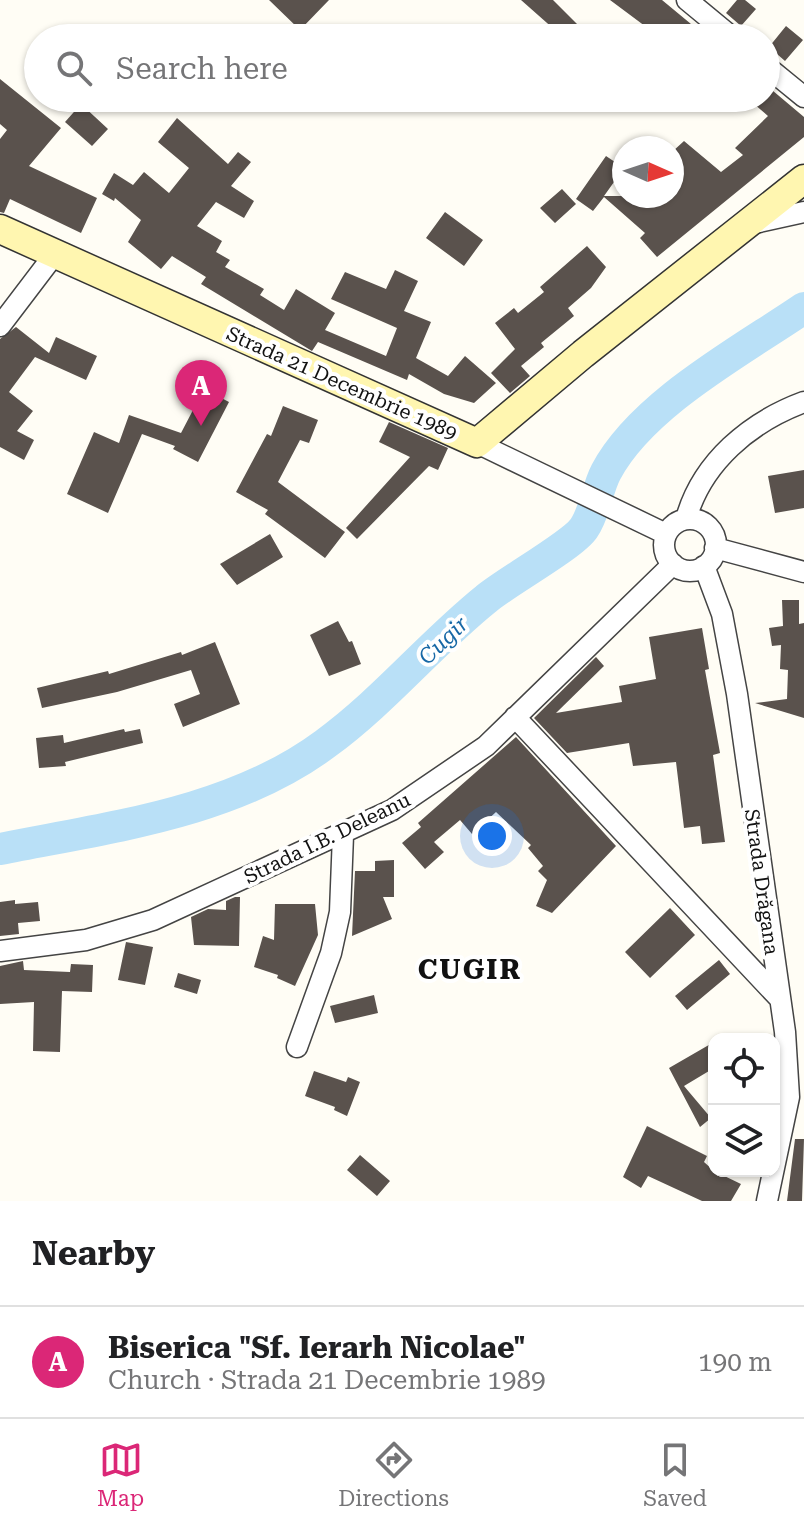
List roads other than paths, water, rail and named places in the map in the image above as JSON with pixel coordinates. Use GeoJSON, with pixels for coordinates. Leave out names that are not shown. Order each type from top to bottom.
{"type":"FeatureCollection","features":[{"type":"Feature","properties":{"kind":"main road","name":"Strada 21 Decembrie 1989"},"geometry":{"type":"LineString","coordinates":[[0,229],[477,443],[583,354],[804,179]]}},
{"type":"Feature","properties":{"kind":"street"},"geometry":{"type":"LineString","coordinates":[[687,0],[716,24]]}},
{"type":"Feature","properties":{"kind":"street"},"geometry":{"type":"LineString","coordinates":[[780,77],[804,97]]}},
{"type":"Feature","properties":{"kind":"street"},"geometry":{"type":"LineString","coordinates":[[750,224],[804,212]]}},
{"type":"Feature","properties":{"kind":"street"},"geometry":{"type":"LineString","coordinates":[[0,326],[54,255]]}},
{"type":"Feature","properties":{"kind":"street"},"geometry":{"type":"LineString","coordinates":[[686,519],[700,481],[717,461],[766,420],[804,402]]}},
{"type":"Feature","properties":{"kind":"street"},"geometry":{"type":"LineString","coordinates":[[477,443],[657,530],[673,564],[688,571],[710,557],[804,572]]}},
{"type":"Feature","properties":{"kind":"street"},"geometry":{"type":"LineString","coordinates":[[657,530],[686,519],[708,526],[710,557]]}},
{"type":"Feature","properties":{"kind":"street","name":"Strada Drăgana"},"geometry":{"type":"LineString","coordinates":[[710,557],[737,694],[779,998],[795,1031],[789,1097],[767,1201]]}},
{"type":"Feature","properties":{"kind":"street","name":"Strada I.B. Deleanu"},"geometry":{"type":"LineString","coordinates":[[0,951],[120,932],[197,901],[392,810],[486,746],[673,564]]}},
{"type":"Feature","properties":{"kind":"street"},"geometry":{"type":"LineString","coordinates":[[515,717],[779,998]]}},
{"type":"Feature","properties":{"kind":"street"},"geometry":{"type":"LineString","coordinates":[[297,1047],[331,953],[340,912],[343,835]]}},
{"type":"Feature","properties":{"kind":"waterway","name":"Cugir"},"geometry":{"type":"LineString","coordinates":[[0,849],[127,824],[210,802],[289,767],[325,744],[367,710],[486,599],[584,528],[606,472],[622,447],[643,424],[695,381],[804,308]]}},
{"type":"Feature","properties":{"kind":"place","name":"Biserica \"Sf. Ierarh Nicolae\""},"geometry":{"type":"Point","coordinates":[201,426]}},
{"type":"Feature","properties":{"kind":"district","name":"CUGIR"},"geometry":{"type":"Point","coordinates":[470,969]}}]}
